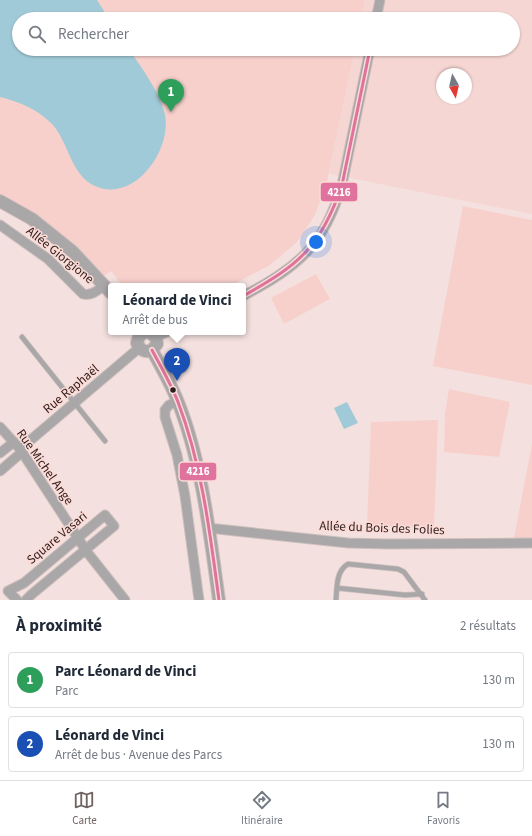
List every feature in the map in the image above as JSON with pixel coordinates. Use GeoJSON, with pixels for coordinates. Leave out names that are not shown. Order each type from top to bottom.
{"type":"FeatureCollection","features":[{"type":"Feature","properties":{"kind":"street"},"geometry":{"type":"LineString","coordinates":[[377,12],[380,0]]}},
{"type":"Feature","properties":{"kind":"street"},"geometry":{"type":"LineString","coordinates":[[246,294],[278,277],[295,264],[308,252],[320,237],[329,222],[342,185],[369,56]]}},
{"type":"Feature","properties":{"kind":"street"},"geometry":{"type":"LineString","coordinates":[[0,200],[32,219],[73,252],[108,289]]}},
{"type":"Feature","properties":{"kind":"street","name":"Allée Giorgione"},"geometry":{"type":"LineString","coordinates":[[0,225],[48,259],[83,294],[88,295],[108,289]]}},
{"type":"Feature","properties":{"kind":"street"},"geometry":{"type":"LineString","coordinates":[[146,335],[137,340],[139,348],[146,351],[152,350],[157,344],[151,335]]}},
{"type":"Feature","properties":{"kind":"street","name":"Rue Raphaël"},"geometry":{"type":"LineString","coordinates":[[0,471],[19,448],[75,403],[139,348]]}},
{"type":"Feature","properties":{"kind":"street"},"geometry":{"type":"LineString","coordinates":[[152,350],[178,401],[188,430],[202,491],[219,600]]}},
{"type":"Feature","properties":{"kind":"street"},"geometry":{"type":"LineString","coordinates":[[178,401],[169,405],[165,410],[165,417],[177,455],[185,496],[199,600]]}},
{"type":"Feature","properties":{"kind":"street","name":"Rue Michel Ange"},"geometry":{"type":"LineString","coordinates":[[0,427],[19,448],[86,550],[125,600]]}},
{"type":"Feature","properties":{"kind":"street","name":"Rue Raphaël"},"geometry":{"type":"LineString","coordinates":[[0,453],[19,448]]}},
{"type":"Feature","properties":{"kind":"street","name":"Square Vasari"},"geometry":{"type":"LineString","coordinates":[[17,600],[8,591],[24,583],[105,515],[114,526],[26,600]]}},
{"type":"Feature","properties":{"kind":"street","name":"Allée du Bois des Folies"},"geometry":{"type":"LineString","coordinates":[[208,528],[348,542],[389,544],[532,543]]}},
{"type":"Feature","properties":{"kind":"lane"},"geometry":{"type":"LineString","coordinates":[[22,337],[105,441]]}},
{"type":"Feature","properties":{"kind":"lane"},"geometry":{"type":"LineString","coordinates":[[336,600],[340,572],[343,567],[348,564],[398,569],[404,572],[425,600]]}},
{"type":"Feature","properties":{"kind":"lane"},"geometry":{"type":"LineString","coordinates":[[337,588],[405,595],[422,594]]}},
{"type":"Feature","properties":{"kind":"shaded area"},"geometry":{"type":"Polygon","coordinates":[[[0,0],[365,0],[362,12],[12,12],[12,56],[354,56],[327,182],[315,215],[297,242],[270,265],[236,283],[121,283],[111,271],[104,276],[62,236],[0,195],[0,0]]]}},
{"type":"Feature","properties":{"kind":"shaded area"},"geometry":{"type":"Polygon","coordinates":[[[365,0],[532,0],[532,214],[329,174],[354,56],[520,56],[520,12],[362,12],[365,0]]]}},
{"type":"Feature","properties":{"kind":"shaded area"},"geometry":{"type":"Polygon","coordinates":[[[463,206],[532,220],[532,385],[433,366],[463,206]]]}},
{"type":"Feature","properties":{"kind":"shaded area"},"geometry":{"type":"Polygon","coordinates":[[[316,274],[330,299],[284,324],[271,298],[316,274]]]}},
{"type":"Feature","properties":{"kind":"shaded area"},"geometry":{"type":"Polygon","coordinates":[[[449,389],[510,402],[499,457],[444,452],[445,414],[449,389]]]}},
{"type":"Feature","properties":{"kind":"shaded area"},"geometry":{"type":"Polygon","coordinates":[[[438,420],[434,528],[367,525],[371,422],[438,420]]]}},
{"type":"Feature","properties":{"kind":"shaded area"},"geometry":{"type":"Polygon","coordinates":[[[532,444],[532,538],[514,538],[532,444]]]}},
{"type":"Feature","properties":{"kind":"water"},"geometry":{"type":"Polygon","coordinates":[[[0,0],[97,0],[105,12],[12,12],[12,56],[134,56],[155,89],[163,106],[166,129],[156,158],[147,170],[136,181],[123,187],[109,190],[95,186],[87,181],[75,167],[63,141],[48,120],[29,107],[0,97],[0,0]]]}},
{"type":"Feature","properties":{"kind":"water"},"geometry":{"type":"Polygon","coordinates":[[[347,402],[358,423],[344,429],[334,408],[347,402]]]}},
{"type":"Feature","properties":{"kind":"transit line","name":"4216"},"geometry":{"type":"LineString","coordinates":[[246,294],[293,264],[306,252],[326,224],[342,185],[369,56]]}},
{"type":"Feature","properties":{"kind":"transit line","name":"4216"},"geometry":{"type":"LineString","coordinates":[[152,350],[178,402],[193,450],[204,500],[219,600]]}},
{"type":"Feature","properties":{"kind":"place","name":"Parc Léonard de Vinci"},"geometry":{"type":"Point","coordinates":[171,112]}},
{"type":"Feature","properties":{"kind":"place","name":"Léonard de Vinci"},"geometry":{"type":"Point","coordinates":[177,381]}}]}
